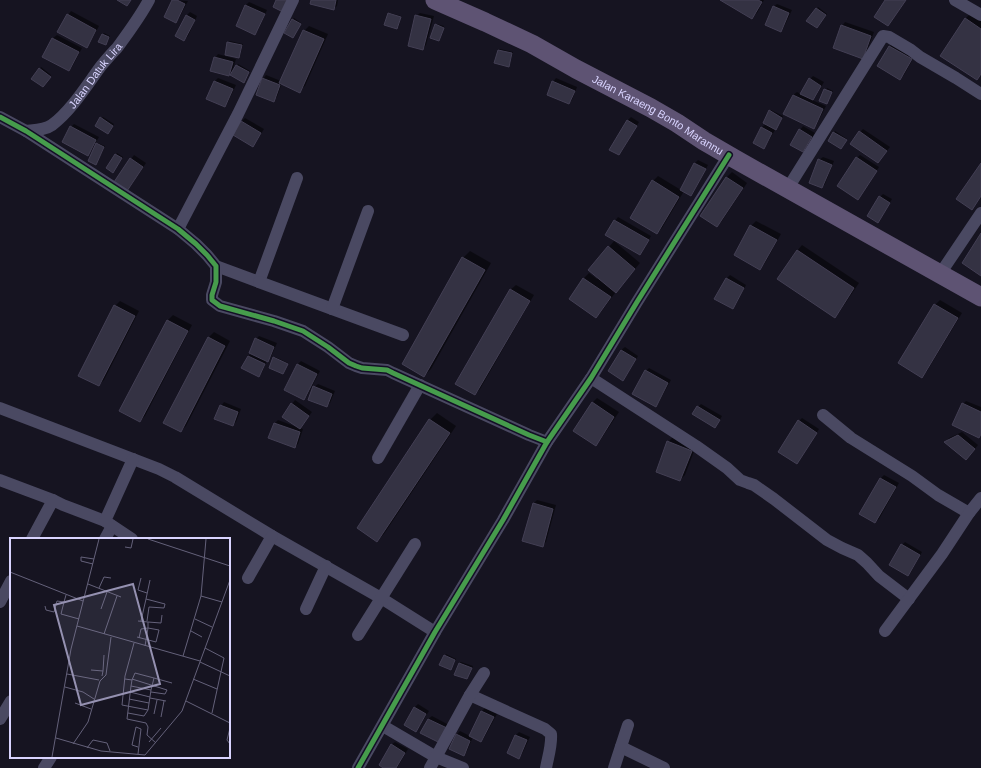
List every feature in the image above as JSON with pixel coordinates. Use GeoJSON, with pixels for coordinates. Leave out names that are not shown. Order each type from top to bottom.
{"type":"FeatureCollection","features":[{"type":"Feature","properties":{"kind":"main road","name":"Jalan Karaeng Bonto Marannu"},"geometry":{"type":"LineString","coordinates":[[435,0],[532,44],[576,69],[652,108],[729,155],[981,297]]}},
{"type":"Feature","properties":{"kind":"street","name":"Jalan Datuk Lira"},"geometry":{"type":"LineString","coordinates":[[26,131],[46,129],[66,111],[78,98],[116,48],[149,0]]}},
{"type":"Feature","properties":{"kind":"street"},"geometry":{"type":"LineString","coordinates":[[178,229],[234,121],[293,0]]}},
{"type":"Feature","properties":{"kind":"street"},"geometry":{"type":"LineString","coordinates":[[956,0],[981,15]]}},
{"type":"Feature","properties":{"kind":"street"},"geometry":{"type":"LineString","coordinates":[[788,188],[883,36],[911,50],[981,94]]}},
{"type":"Feature","properties":{"kind":"street"},"geometry":{"type":"LineString","coordinates":[[0,117],[26,131],[178,229],[207,255],[216,266],[403,335]]}},
{"type":"Feature","properties":{"kind":"street"},"geometry":{"type":"LineString","coordinates":[[358,768],[435,632],[503,520],[547,442],[591,378],[729,155]]}},
{"type":"Feature","properties":{"kind":"street"},"geometry":{"type":"LineString","coordinates":[[259,282],[297,178]]}},
{"type":"Feature","properties":{"kind":"street"},"geometry":{"type":"LineString","coordinates":[[332,309],[368,211]]}},
{"type":"Feature","properties":{"kind":"street"},"geometry":{"type":"LineString","coordinates":[[940,274],[981,213]]}},
{"type":"Feature","properties":{"kind":"street"},"geometry":{"type":"LineString","coordinates":[[216,266],[216,282],[212,294],[212,300],[220,306],[274,321],[303,331],[349,363],[362,368],[387,370],[547,442]]}},
{"type":"Feature","properties":{"kind":"street"},"geometry":{"type":"LineString","coordinates":[[591,378],[690,442],[727,468],[740,480],[754,485],[827,540],[858,555],[878,576],[909,599]]}},
{"type":"Feature","properties":{"kind":"street"},"geometry":{"type":"LineString","coordinates":[[378,458],[420,385]]}},
{"type":"Feature","properties":{"kind":"street"},"geometry":{"type":"LineString","coordinates":[[0,408],[159,469],[175,477],[272,536],[381,598],[435,632]]}},
{"type":"Feature","properties":{"kind":"street"},"geometry":{"type":"LineString","coordinates":[[823,415],[851,438],[912,476],[938,495],[969,513]]}},
{"type":"Feature","properties":{"kind":"street"},"geometry":{"type":"LineString","coordinates":[[104,538],[133,459]]}},
{"type":"Feature","properties":{"kind":"street"},"geometry":{"type":"LineString","coordinates":[[0,480],[109,523],[131,538]]}},
{"type":"Feature","properties":{"kind":"street"},"geometry":{"type":"LineString","coordinates":[[885,631],[981,498]]}},
{"type":"Feature","properties":{"kind":"street"},"geometry":{"type":"LineString","coordinates":[[33,538],[53,500]]}},
{"type":"Feature","properties":{"kind":"street"},"geometry":{"type":"LineString","coordinates":[[248,578],[272,536]]}},
{"type":"Feature","properties":{"kind":"street"},"geometry":{"type":"LineString","coordinates":[[358,635],[415,544]]}},
{"type":"Feature","properties":{"kind":"street"},"geometry":{"type":"LineString","coordinates":[[306,609],[326,566]]}},
{"type":"Feature","properties":{"kind":"street"},"geometry":{"type":"LineString","coordinates":[[0,602],[10,583]]}},
{"type":"Feature","properties":{"kind":"street"},"geometry":{"type":"LineString","coordinates":[[430,768],[470,695],[484,673]]}},
{"type":"Feature","properties":{"kind":"street"},"geometry":{"type":"LineString","coordinates":[[470,695],[545,729],[551,734],[551,743],[546,768]]}},
{"type":"Feature","properties":{"kind":"street"},"geometry":{"type":"LineString","coordinates":[[0,696],[10,701]]}},
{"type":"Feature","properties":{"kind":"street"},"geometry":{"type":"LineString","coordinates":[[0,719],[10,704]]}},
{"type":"Feature","properties":{"kind":"street"},"geometry":{"type":"LineString","coordinates":[[614,768],[628,725]]}},
{"type":"Feature","properties":{"kind":"street"},"geometry":{"type":"LineString","coordinates":[[382,726],[436,757],[463,768]]}},
{"type":"Feature","properties":{"kind":"street"},"geometry":{"type":"LineString","coordinates":[[621,747],[664,768]]}},
{"type":"Feature","properties":{"kind":"street"},"geometry":{"type":"LineString","coordinates":[[44,768],[50,758]]}},
{"type":"Feature","properties":{"kind":"building"},"geometry":{"type":"Polygon","coordinates":[[[117,0],[131,0],[127,6],[117,0]]]}},
{"type":"Feature","properties":{"kind":"building"},"geometry":{"type":"Polygon","coordinates":[[[172,0],[177,0],[185,4],[176,23],[164,17],[172,0]]]}},
{"type":"Feature","properties":{"kind":"building"},"geometry":{"type":"Polygon","coordinates":[[[276,0],[291,0],[285,13],[273,7],[276,0]]]}},
{"type":"Feature","properties":{"kind":"building"},"geometry":{"type":"Polygon","coordinates":[[[311,0],[336,0],[334,10],[310,4],[311,0]]]}},
{"type":"Feature","properties":{"kind":"building"},"geometry":{"type":"Polygon","coordinates":[[[720,0],[758,0],[762,2],[752,19],[720,0]]]}},
{"type":"Feature","properties":{"kind":"building"},"geometry":{"type":"Polygon","coordinates":[[[885,0],[906,0],[888,26],[874,17],[885,0]]]}},
{"type":"Feature","properties":{"kind":"building"},"geometry":{"type":"Polygon","coordinates":[[[245,5],[265,14],[255,35],[236,26],[245,5]]]}},
{"type":"Feature","properties":{"kind":"building"},"geometry":{"type":"Polygon","coordinates":[[[773,6],[789,13],[781,32],[765,25],[773,6]]]}},
{"type":"Feature","properties":{"kind":"building"},"geometry":{"type":"Polygon","coordinates":[[[816,8],[826,15],[817,28],[806,21],[816,8]]]}},
{"type":"Feature","properties":{"kind":"building"},"geometry":{"type":"Polygon","coordinates":[[[388,13],[401,17],[397,29],[384,25],[388,13]]]}},
{"type":"Feature","properties":{"kind":"building"},"geometry":{"type":"Polygon","coordinates":[[[67,14],[96,30],[87,48],[57,32],[67,14]]]}},
{"type":"Feature","properties":{"kind":"building"},"geometry":{"type":"Polygon","coordinates":[[[186,15],[195,20],[184,41],[175,36],[186,15]]]}},
{"type":"Feature","properties":{"kind":"building"},"geometry":{"type":"Polygon","coordinates":[[[415,15],[431,19],[423,50],[408,46],[415,15]]]}},
{"type":"Feature","properties":{"kind":"building"},"geometry":{"type":"Polygon","coordinates":[[[965,18],[981,29],[981,74],[977,80],[940,56],[965,18]]]}},
{"type":"Feature","properties":{"kind":"building"},"geometry":{"type":"Polygon","coordinates":[[[292,19],[301,24],[293,38],[284,33],[292,19]]]}},
{"type":"Feature","properties":{"kind":"building"},"geometry":{"type":"Polygon","coordinates":[[[435,24],[444,28],[439,41],[430,38],[435,24]]]}},
{"type":"Feature","properties":{"kind":"building"},"geometry":{"type":"Polygon","coordinates":[[[841,25],[871,36],[863,59],[833,48],[841,25]]]}},
{"type":"Feature","properties":{"kind":"building"},"geometry":{"type":"Polygon","coordinates":[[[303,30],[324,39],[300,93],[279,83],[303,30]]]}},
{"type":"Feature","properties":{"kind":"building"},"geometry":{"type":"Polygon","coordinates":[[[102,34],[109,37],[106,45],[98,42],[102,34]]]}},
{"type":"Feature","properties":{"kind":"building"},"geometry":{"type":"Polygon","coordinates":[[[52,38],[79,52],[69,71],[42,57],[52,38]]]}},
{"type":"Feature","properties":{"kind":"building"},"geometry":{"type":"Polygon","coordinates":[[[227,42],[242,45],[239,58],[225,55],[227,42]]]}},
{"type":"Feature","properties":{"kind":"building"},"geometry":{"type":"Polygon","coordinates":[[[889,46],[912,59],[900,80],[877,66],[889,46]]]}},
{"type":"Feature","properties":{"kind":"building"},"geometry":{"type":"Polygon","coordinates":[[[498,50],[512,53],[509,67],[494,63],[498,50]]]}},
{"type":"Feature","properties":{"kind":"building"},"geometry":{"type":"Polygon","coordinates":[[[214,57],[233,62],[229,76],[210,71],[214,57]]]}},
{"type":"Feature","properties":{"kind":"building"},"geometry":{"type":"Polygon","coordinates":[[[236,65],[249,72],[244,83],[230,75],[236,65]]]}},
{"type":"Feature","properties":{"kind":"building"},"geometry":{"type":"Polygon","coordinates":[[[39,68],[51,77],[43,87],[31,79],[39,68]]]}},
{"type":"Feature","properties":{"kind":"building"},"geometry":{"type":"Polygon","coordinates":[[[262,78],[280,85],[274,102],[256,95],[262,78]]]}},
{"type":"Feature","properties":{"kind":"building"},"geometry":{"type":"Polygon","coordinates":[[[809,78],[821,86],[813,100],[800,94],[809,78]]]}},
{"type":"Feature","properties":{"kind":"building"},"geometry":{"type":"Polygon","coordinates":[[[214,81],[233,89],[225,107],[206,99],[214,81]]]}},
{"type":"Feature","properties":{"kind":"building"},"geometry":{"type":"Polygon","coordinates":[[[552,81],[575,91],[569,104],[547,95],[552,81]]]}},
{"type":"Feature","properties":{"kind":"building"},"geometry":{"type":"Polygon","coordinates":[[[824,89],[832,92],[827,104],[819,101],[824,89]]]}},
{"type":"Feature","properties":{"kind":"building"},"geometry":{"type":"Polygon","coordinates":[[[793,95],[823,109],[814,129],[783,114],[793,95]]]}},
{"type":"Feature","properties":{"kind":"building"},"geometry":{"type":"Polygon","coordinates":[[[769,110],[782,118],[776,130],[763,123],[769,110]]]}},
{"type":"Feature","properties":{"kind":"building"},"geometry":{"type":"Polygon","coordinates":[[[100,117],[113,126],[108,134],[95,126],[100,117]]]}},
{"type":"Feature","properties":{"kind":"building"},"geometry":{"type":"Polygon","coordinates":[[[627,120],[637,126],[619,155],[609,150],[627,120]]]}},
{"type":"Feature","properties":{"kind":"building"},"geometry":{"type":"Polygon","coordinates":[[[241,121],[261,133],[253,147],[233,135],[241,121]]]}},
{"type":"Feature","properties":{"kind":"building"},"geometry":{"type":"Polygon","coordinates":[[[70,126],[96,140],[88,156],[62,142],[70,126]]]}},
{"type":"Feature","properties":{"kind":"building"},"geometry":{"type":"Polygon","coordinates":[[[761,127],[772,133],[764,149],[753,143],[761,127]]]}},
{"type":"Feature","properties":{"kind":"building"},"geometry":{"type":"Polygon","coordinates":[[[799,129],[812,137],[803,152],[790,145],[799,129]]]}},
{"type":"Feature","properties":{"kind":"building"},"geometry":{"type":"Polygon","coordinates":[[[859,131],[887,151],[878,163],[850,144],[859,131]]]}},
{"type":"Feature","properties":{"kind":"building"},"geometry":{"type":"Polygon","coordinates":[[[833,132],[847,140],[841,149],[828,141],[833,132]]]}},
{"type":"Feature","properties":{"kind":"building"},"geometry":{"type":"Polygon","coordinates":[[[96,143],[104,147],[96,165],[88,161],[96,143]]]}},
{"type":"Feature","properties":{"kind":"building"},"geometry":{"type":"Polygon","coordinates":[[[115,154],[122,158],[113,173],[106,168],[115,154]]]}},
{"type":"Feature","properties":{"kind":"building"},"geometry":{"type":"Polygon","coordinates":[[[856,157],[877,171],[858,200],[837,186],[856,157]]]}},
{"type":"Feature","properties":{"kind":"building"},"geometry":{"type":"Polygon","coordinates":[[[130,158],[143,167],[127,191],[114,182],[130,158]]]}},
{"type":"Feature","properties":{"kind":"building"},"geometry":{"type":"Polygon","coordinates":[[[818,159],[832,165],[822,188],[809,183],[818,159]]]}},
{"type":"Feature","properties":{"kind":"building"},"geometry":{"type":"Polygon","coordinates":[[[694,163],[706,169],[691,196],[680,190],[694,163]]]}},
{"type":"Feature","properties":{"kind":"building"},"geometry":{"type":"Polygon","coordinates":[[[981,163],[981,196],[972,210],[956,199],[981,163]]]}},
{"type":"Feature","properties":{"kind":"building"},"geometry":{"type":"Polygon","coordinates":[[[726,177],[743,188],[717,227],[700,216],[726,177]]]}},
{"type":"Feature","properties":{"kind":"building"},"geometry":{"type":"Polygon","coordinates":[[[652,180],[679,197],[657,234],[630,218],[652,180]]]}},
{"type":"Feature","properties":{"kind":"building"},"geometry":{"type":"Polygon","coordinates":[[[879,196],[890,203],[878,223],[867,216],[879,196]]]}},
{"type":"Feature","properties":{"kind":"building"},"geometry":{"type":"Polygon","coordinates":[[[614,220],[649,240],[640,255],[605,235],[614,220]]]}},
{"type":"Feature","properties":{"kind":"building"},"geometry":{"type":"Polygon","coordinates":[[[750,225],[777,240],[760,270],[734,255],[750,225]]]}},
{"type":"Feature","properties":{"kind":"building"},"geometry":{"type":"Polygon","coordinates":[[[981,233],[981,276],[962,263],[981,233]]]}},
{"type":"Feature","properties":{"kind":"building"},"geometry":{"type":"Polygon","coordinates":[[[608,246],[635,269],[616,293],[588,270],[608,246]]]}},
{"type":"Feature","properties":{"kind":"building"},"geometry":{"type":"Polygon","coordinates":[[[797,250],[854,288],[835,318],[777,279],[797,250]]]}},
{"type":"Feature","properties":{"kind":"building"},"geometry":{"type":"Polygon","coordinates":[[[462,257],[485,270],[424,377],[402,364],[462,257]]]}},
{"type":"Feature","properties":{"kind":"building"},"geometry":{"type":"Polygon","coordinates":[[[583,278],[611,297],[596,318],[569,299],[583,278]]]}},
{"type":"Feature","properties":{"kind":"building"},"geometry":{"type":"Polygon","coordinates":[[[726,278],[744,288],[733,309],[714,299],[726,278]]]}},
{"type":"Feature","properties":{"kind":"building"},"geometry":{"type":"Polygon","coordinates":[[[510,289],[530,301],[475,395],[455,384],[510,289]]]}},
{"type":"Feature","properties":{"kind":"building"},"geometry":{"type":"Polygon","coordinates":[[[934,304],[958,318],[922,378],[898,363],[934,304]]]}},
{"type":"Feature","properties":{"kind":"building"},"geometry":{"type":"Polygon","coordinates":[[[114,305],[135,316],[99,386],[78,376],[114,305]]]}},
{"type":"Feature","properties":{"kind":"building"},"geometry":{"type":"Polygon","coordinates":[[[167,320],[188,331],[140,422],[119,411],[167,320]]]}},
{"type":"Feature","properties":{"kind":"building"},"geometry":{"type":"Polygon","coordinates":[[[208,337],[225,346],[181,432],[163,423],[208,337]]]}},
{"type":"Feature","properties":{"kind":"building"},"geometry":{"type":"Polygon","coordinates":[[[255,338],[274,347],[268,362],[249,353],[255,338]]]}},
{"type":"Feature","properties":{"kind":"building"},"geometry":{"type":"Polygon","coordinates":[[[621,350],[636,359],[623,381],[608,371],[621,350]]]}},
{"type":"Feature","properties":{"kind":"building"},"geometry":{"type":"Polygon","coordinates":[[[248,356],[265,364],[259,377],[241,368],[248,356]]]}},
{"type":"Feature","properties":{"kind":"building"},"geometry":{"type":"Polygon","coordinates":[[[273,357],[288,364],[283,374],[269,368],[273,357]]]}},
{"type":"Feature","properties":{"kind":"building"},"geometry":{"type":"Polygon","coordinates":[[[297,364],[317,374],[304,400],[284,390],[297,364]]]}},
{"type":"Feature","properties":{"kind":"building"},"geometry":{"type":"Polygon","coordinates":[[[645,370],[668,383],[656,407],[632,394],[645,370]]]}},
{"type":"Feature","properties":{"kind":"building"},"geometry":{"type":"Polygon","coordinates":[[[313,386],[332,394],[327,407],[308,400],[313,386]]]}},
{"type":"Feature","properties":{"kind":"building"},"geometry":{"type":"Polygon","coordinates":[[[592,402],[614,417],[596,446],[573,431],[592,402]]]}},
{"type":"Feature","properties":{"kind":"building"},"geometry":{"type":"Polygon","coordinates":[[[291,403],[309,416],[300,429],[282,417],[291,403]]]}},
{"type":"Feature","properties":{"kind":"building"},"geometry":{"type":"Polygon","coordinates":[[[962,403],[981,412],[981,434],[979,438],[952,425],[962,403]]]}},
{"type":"Feature","properties":{"kind":"building"},"geometry":{"type":"Polygon","coordinates":[[[220,405],[238,412],[233,426],[214,419],[220,405]]]}},
{"type":"Feature","properties":{"kind":"building"},"geometry":{"type":"Polygon","coordinates":[[[697,406],[720,420],[715,428],[692,414],[697,406]]]}},
{"type":"Feature","properties":{"kind":"building"},"geometry":{"type":"Polygon","coordinates":[[[429,419],[450,433],[377,542],[357,528],[429,419]]]}},
{"type":"Feature","properties":{"kind":"building"},"geometry":{"type":"Polygon","coordinates":[[[798,420],[817,433],[797,464],[778,452],[798,420]]]}},
{"type":"Feature","properties":{"kind":"building"},"geometry":{"type":"Polygon","coordinates":[[[274,423],[300,432],[295,448],[268,438],[274,423]]]}},
{"type":"Feature","properties":{"kind":"building"},"geometry":{"type":"Polygon","coordinates":[[[958,435],[975,449],[966,460],[944,442],[958,435]]]}},
{"type":"Feature","properties":{"kind":"building"},"geometry":{"type":"Polygon","coordinates":[[[667,441],[692,451],[680,481],[656,472],[667,441]]]}},
{"type":"Feature","properties":{"kind":"building"},"geometry":{"type":"Polygon","coordinates":[[[880,478],[896,487],[875,523],[859,514],[880,478]]]}},
{"type":"Feature","properties":{"kind":"building"},"geometry":{"type":"Polygon","coordinates":[[[533,503],[553,509],[543,547],[522,541],[533,503]]]}},
{"type":"Feature","properties":{"kind":"building"},"geometry":{"type":"Polygon","coordinates":[[[901,544],[920,555],[908,576],[889,565],[901,544]]]}},
{"type":"Feature","properties":{"kind":"building"},"geometry":{"type":"Polygon","coordinates":[[[444,655],[455,660],[451,670],[439,665],[444,655]]]}},
{"type":"Feature","properties":{"kind":"building"},"geometry":{"type":"Polygon","coordinates":[[[459,663],[472,668],[467,679],[454,675],[459,663]]]}},
{"type":"Feature","properties":{"kind":"building"},"geometry":{"type":"Polygon","coordinates":[[[414,707],[426,714],[416,732],[404,725],[414,707]]]}},
{"type":"Feature","properties":{"kind":"building"},"geometry":{"type":"Polygon","coordinates":[[[481,711],[494,717],[481,742],[469,736],[481,711]]]}},
{"type":"Feature","properties":{"kind":"building"},"geometry":{"type":"Polygon","coordinates":[[[428,719],[447,728],[440,743],[420,733],[428,719]]]}},
{"type":"Feature","properties":{"kind":"building"},"geometry":{"type":"Polygon","coordinates":[[[456,734],[470,741],[464,756],[449,749],[456,734]]]}},
{"type":"Feature","properties":{"kind":"building"},"geometry":{"type":"Polygon","coordinates":[[[515,735],[527,740],[519,759],[507,753],[515,735]]]}},
{"type":"Feature","properties":{"kind":"building"},"geometry":{"type":"Polygon","coordinates":[[[391,744],[405,753],[396,768],[383,768],[379,765],[391,744]]]}},
{"type":"Feature","properties":{"kind":"cycle path"},"geometry":{"type":"LineString","coordinates":[[0,117],[26,131],[178,229],[196,244],[216,266],[216,282],[212,300],[220,306],[274,321],[303,331],[349,363],[362,368],[387,370],[547,442]]}},
{"type":"Feature","properties":{"kind":"cycle path"},"geometry":{"type":"LineString","coordinates":[[358,768],[435,632],[503,520],[547,442],[591,378],[729,155]]}}]}
